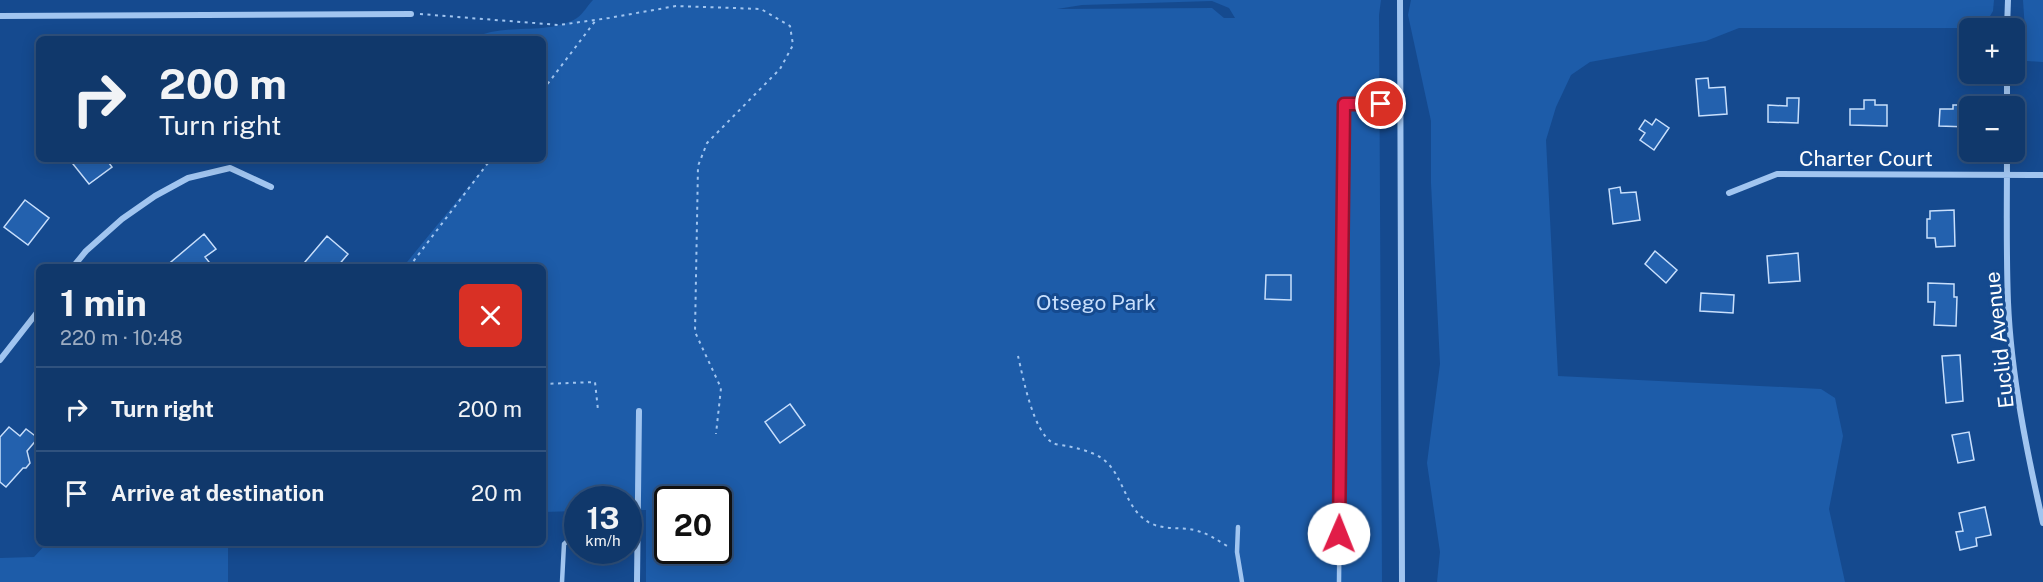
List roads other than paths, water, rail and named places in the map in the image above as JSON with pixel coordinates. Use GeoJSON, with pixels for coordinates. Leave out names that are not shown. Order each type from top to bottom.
{"type":"FeatureCollection","features":[{"type":"Feature","properties":{"kind":"street"},"geometry":{"type":"LineString","coordinates":[[1400,0],[1402,582]]}},
{"type":"Feature","properties":{"kind":"street"},"geometry":{"type":"LineString","coordinates":[[2007,0],[2007,18]]}},
{"type":"Feature","properties":{"kind":"street"},"geometry":{"type":"LineString","coordinates":[[0,16],[411,14]]}},
{"type":"Feature","properties":{"kind":"street","name":"Euclid Avenue"},"geometry":{"type":"LineString","coordinates":[[2007,162],[2008,303],[2012,344],[2019,396],[2043,523]]}},
{"type":"Feature","properties":{"kind":"street"},"geometry":{"type":"LineString","coordinates":[[75,264],[86,251],[122,219],[155,196],[188,178],[230,168],[271,187]]}},
{"type":"Feature","properties":{"kind":"street","name":"Charter Court"},"geometry":{"type":"LineString","coordinates":[[1729,192],[1777,174],[2043,175]]}},
{"type":"Feature","properties":{"kind":"street"},"geometry":{"type":"LineString","coordinates":[[0,360],[36,314]]}},
{"type":"Feature","properties":{"kind":"street"},"geometry":{"type":"LineString","coordinates":[[638,486],[639,411]]}},
{"type":"Feature","properties":{"kind":"street"},"geometry":{"type":"LineString","coordinates":[[637,564],[637,582]]}},
{"type":"Feature","properties":{"kind":"lane"},"geometry":{"type":"LineString","coordinates":[[1339,582],[1344,104],[1399,104]]}},
{"type":"Feature","properties":{"kind":"lane"},"geometry":{"type":"LineString","coordinates":[[1238,527],[1238,559],[1242,582]]}},
{"type":"Feature","properties":{"kind":"lane"},"geometry":{"type":"LineString","coordinates":[[562,582],[564,544]]}},
{"type":"Feature","properties":{"kind":"park label","name":"Otsego Park"},"geometry":{"type":"Point","coordinates":[1096,302]}}]}
